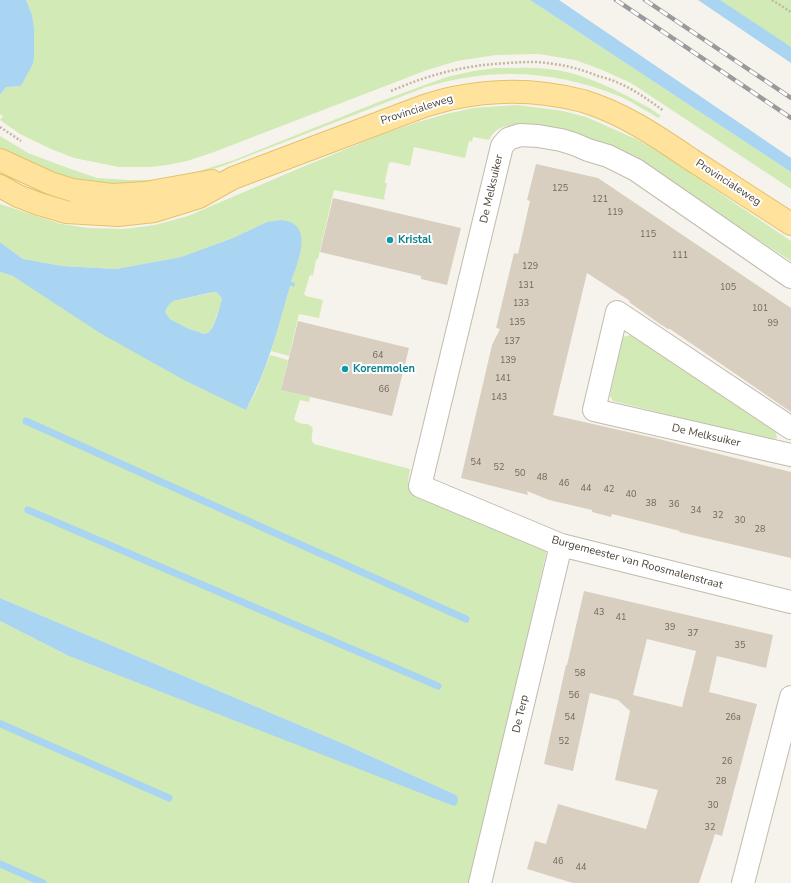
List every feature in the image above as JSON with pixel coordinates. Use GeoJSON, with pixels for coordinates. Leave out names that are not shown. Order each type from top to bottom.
{"type":"FeatureCollection","features":[{"type":"Feature","properties":{"kind":"main road","name":"Provincialeweg"},"geometry":{"type":"LineString","coordinates":[[0,186],[18,196],[66,212],[118,214],[154,211],[199,197],[233,178],[424,106],[453,98],[479,94],[506,92],[534,93],[557,96],[583,102],[617,114],[654,135],[791,224]]}},
{"type":"Feature","properties":{"kind":"main road","name":"Provincialeweg"},"geometry":{"type":"LineString","coordinates":[[0,160],[50,183],[72,190],[112,195],[146,193],[233,178]]}},
{"type":"Feature","properties":{"kind":"street","name":"De Melksuiker"},"geometry":{"type":"LineString","coordinates":[[420,486],[499,164],[502,146],[508,139],[520,135],[538,136],[561,140],[608,156],[636,170],[791,277]]}},
{"type":"Feature","properties":{"kind":"street","name":"De Melksuiker"},"geometry":{"type":"LineString","coordinates":[[791,428],[617,312],[594,410],[791,456]]}},
{"type":"Feature","properties":{"kind":"street","name":"Burgemeester van Roosmalenstraat"},"geometry":{"type":"LineString","coordinates":[[420,486],[561,545],[791,602]]}},
{"type":"Feature","properties":{"kind":"street","name":"De Terp"},"geometry":{"type":"LineString","coordinates":[[480,883],[561,545]]}},
{"type":"Feature","properties":{"kind":"street"},"geometry":{"type":"LineString","coordinates":[[743,883],[791,697]]}},
{"type":"Feature","properties":{"kind":"path"},"geometry":{"type":"LineString","coordinates":[[772,0],[791,12]]}},
{"type":"Feature","properties":{"kind":"green space"},"geometry":{"type":"Polygon","coordinates":[[[26,0],[530,0],[791,172],[791,189],[631,83],[575,60],[539,54],[496,55],[457,61],[427,70],[187,161],[149,167],[119,167],[74,158],[20,134],[0,120],[3,116],[0,114],[0,95],[6,87],[21,86],[33,64],[34,28],[32,15],[26,0]]]}},
{"type":"Feature","properties":{"kind":"green space"},"geometry":{"type":"Polygon","coordinates":[[[716,0],[791,0],[791,51],[716,0]]]}},
{"type":"Feature","properties":{"kind":"green space"},"geometry":{"type":"Polygon","coordinates":[[[496,68],[542,68],[580,76],[620,92],[661,116],[658,118],[621,97],[573,81],[524,74],[500,74],[476,76],[426,87],[223,166],[190,176],[166,181],[108,185],[63,178],[0,151],[0,136],[28,153],[97,178],[153,180],[172,178],[187,175],[234,160],[381,101],[447,77],[496,68]]]}},
{"type":"Feature","properties":{"kind":"green space"},"geometry":{"type":"Polygon","coordinates":[[[517,105],[563,111],[586,117],[636,139],[662,154],[791,241],[791,261],[649,169],[526,126],[510,126],[500,128],[489,140],[473,137],[472,142],[469,141],[465,158],[414,147],[410,166],[392,162],[389,163],[385,181],[385,183],[387,183],[384,198],[385,200],[334,190],[318,259],[316,260],[313,276],[310,275],[304,294],[306,296],[323,300],[319,318],[299,314],[289,356],[271,351],[290,286],[293,287],[291,282],[298,260],[301,238],[267,222],[233,238],[181,257],[116,269],[62,266],[23,259],[0,242],[0,204],[61,224],[89,228],[124,229],[155,225],[188,216],[378,136],[418,122],[473,108],[517,105]]]}},
{"type":"Feature","properties":{"kind":"green space"},"geometry":{"type":"Polygon","coordinates":[[[0,272],[13,276],[246,410],[255,394],[270,355],[288,360],[281,390],[310,397],[309,402],[300,400],[294,419],[298,422],[311,426],[313,430],[312,441],[314,444],[410,469],[408,481],[411,489],[546,549],[471,883],[0,883],[0,621],[69,656],[243,723],[456,795],[344,744],[0,598],[0,272]]]}},
{"type":"Feature","properties":{"kind":"green space"},"geometry":{"type":"Polygon","coordinates":[[[216,292],[222,298],[221,304],[211,331],[207,333],[204,334],[187,328],[170,319],[165,312],[173,301],[216,292]]]}},
{"type":"Feature","properties":{"kind":"green space"},"geometry":{"type":"Polygon","coordinates":[[[631,335],[776,432],[777,438],[770,440],[613,401],[610,396],[623,337],[631,335]]]}},
{"type":"Feature","properties":{"kind":"water"},"geometry":{"type":"Polygon","coordinates":[[[0,0],[26,0],[32,15],[34,28],[34,58],[33,64],[21,86],[6,87],[0,95],[0,0]]]}},
{"type":"Feature","properties":{"kind":"water"},"geometry":{"type":"Polygon","coordinates":[[[530,0],[559,0],[791,158],[791,172],[530,0]]]}},
{"type":"Feature","properties":{"kind":"water"},"geometry":{"type":"Polygon","coordinates":[[[698,0],[720,0],[791,47],[791,63],[698,0]]]}},
{"type":"Feature","properties":{"kind":"water"},"geometry":{"type":"Polygon","coordinates":[[[282,220],[294,224],[300,232],[301,246],[291,282],[295,283],[294,287],[290,286],[266,365],[246,410],[184,380],[100,333],[13,276],[0,272],[0,242],[23,259],[62,266],[116,269],[181,257],[233,238],[267,222],[282,220]],[[216,292],[173,301],[165,312],[170,319],[187,328],[204,334],[207,333],[212,329],[222,298],[216,292]]]}},
{"type":"Feature","properties":{"kind":"water"},"geometry":{"type":"Polygon","coordinates":[[[0,598],[344,744],[456,795],[458,802],[454,806],[69,656],[0,621],[0,598]]]}},
{"type":"Feature","properties":{"kind":"building"},"geometry":{"type":"Polygon","coordinates":[[[536,164],[598,178],[791,308],[791,412],[587,273],[553,415],[659,439],[791,472],[791,558],[679,532],[680,531],[612,514],[611,517],[592,512],[592,510],[549,500],[527,491],[528,495],[461,478],[492,345],[500,329],[496,328],[514,253],[518,254],[530,201],[527,200],[536,164]]]}},
{"type":"Feature","properties":{"kind":"building","name":"Kristal"},"geometry":{"type":"Polygon","coordinates":[[[333,198],[461,228],[447,285],[421,279],[421,276],[320,252],[333,198]]]}},
{"type":"Feature","properties":{"kind":"building","name":"Korenmolen"},"geometry":{"type":"Polygon","coordinates":[[[298,321],[409,348],[392,416],[281,390],[298,321]]]}},
{"type":"Feature","properties":{"kind":"building"},"geometry":{"type":"Polygon","coordinates":[[[584,591],[773,635],[766,668],[717,656],[709,692],[757,704],[722,836],[715,834],[699,883],[573,883],[527,869],[535,841],[546,844],[558,804],[646,829],[658,790],[615,780],[630,711],[618,700],[590,693],[573,771],[544,764],[584,591]],[[647,639],[633,695],[682,707],[696,651],[647,639]]]}},
{"type":"Feature","properties":{"kind":"waterway"},"geometry":{"type":"LineString","coordinates":[[26,421],[466,619]]}},
{"type":"Feature","properties":{"kind":"waterway"},"geometry":{"type":"LineString","coordinates":[[28,510],[438,686]]}},
{"type":"Feature","properties":{"kind":"waterway"},"geometry":{"type":"LineString","coordinates":[[1,724],[169,798]]}},
{"type":"Feature","properties":{"kind":"waterway"},"geometry":{"type":"LineString","coordinates":[[0,864],[43,883]]}},
{"type":"Feature","properties":{"kind":"railway"},"geometry":{"type":"LineString","coordinates":[[616,0],[791,118]]}},
{"type":"Feature","properties":{"kind":"railway"},"geometry":{"type":"LineString","coordinates":[[645,0],[791,98]]}},
{"type":"Feature","properties":{"kind":"place","name":"Kristal"},"geometry":{"type":"Point","coordinates":[390,240]}},
{"type":"Feature","properties":{"kind":"place","name":"Korenmolen"},"geometry":{"type":"Point","coordinates":[345,369]}}]}
